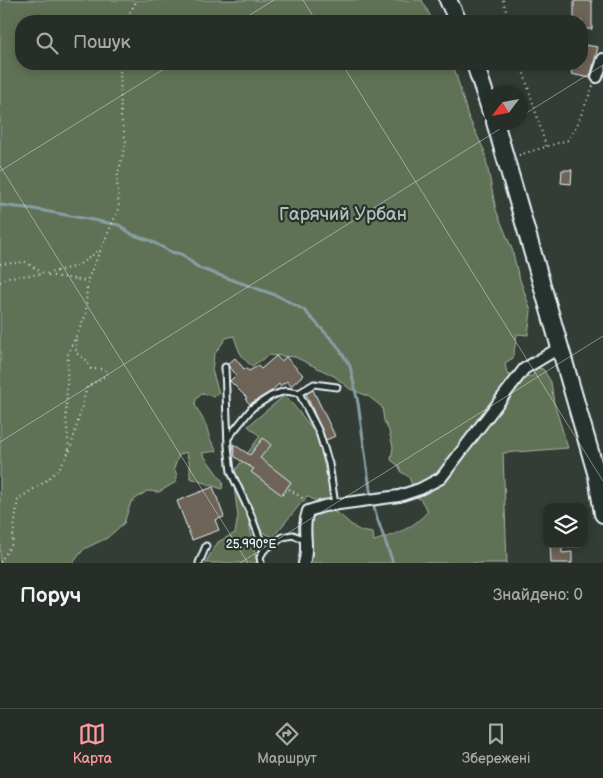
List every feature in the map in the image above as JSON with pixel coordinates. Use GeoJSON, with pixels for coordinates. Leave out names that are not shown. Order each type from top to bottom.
{"type":"FeatureCollection","features":[{"type":"Feature","properties":{"kind":"main road"},"geometry":{"type":"LineString","coordinates":[[448,0],[455,15]]}},
{"type":"Feature","properties":{"kind":"main road"},"geometry":{"type":"LineString","coordinates":[[477,70],[483,88]]}},
{"type":"Feature","properties":{"kind":"main road"},"geometry":{"type":"LineString","coordinates":[[497,130],[597,476],[602,504]]}},
{"type":"Feature","properties":{"kind":"street"},"geometry":{"type":"LineString","coordinates":[[596,77],[603,59]]}},
{"type":"Feature","properties":{"kind":"street"},"geometry":{"type":"LineString","coordinates":[[304,563],[306,540],[304,526],[308,511],[324,506],[335,506],[366,499],[399,496],[420,489],[441,478],[524,369],[560,348]]}},
{"type":"Feature","properties":{"kind":"lane"},"geometry":{"type":"LineString","coordinates":[[225,367],[231,472],[251,515],[264,550]]}},
{"type":"Feature","properties":{"kind":"lane"},"geometry":{"type":"LineString","coordinates":[[228,438],[252,408],[265,400],[285,391],[299,392],[314,384],[337,387]]}},
{"type":"Feature","properties":{"kind":"lane"},"geometry":{"type":"LineString","coordinates":[[299,392],[319,432],[329,464],[335,506]]}},
{"type":"Feature","properties":{"kind":"lane"},"geometry":{"type":"LineString","coordinates":[[261,563],[260,557],[264,550],[278,540],[288,535],[293,535],[306,540]]}},
{"type":"Feature","properties":{"kind":"lane"},"geometry":{"type":"LineString","coordinates":[[199,563],[206,546]]}},
{"type":"Feature","properties":{"kind":"path"},"geometry":{"type":"LineString","coordinates":[[128,15],[137,0]]}},
{"type":"Feature","properties":{"kind":"path"},"geometry":{"type":"LineString","coordinates":[[503,0],[507,15]]}},
{"type":"Feature","properties":{"kind":"path"},"geometry":{"type":"LineString","coordinates":[[69,452],[66,416],[68,353],[86,315],[87,281],[119,208],[117,178],[126,142],[121,118],[120,70]]}},
{"type":"Feature","properties":{"kind":"path"},"geometry":{"type":"LineString","coordinates":[[524,70],[546,146]]}},
{"type":"Feature","properties":{"kind":"path"},"geometry":{"type":"LineString","coordinates":[[519,155],[568,140],[577,125],[596,77]]}},
{"type":"Feature","properties":{"kind":"path"},"geometry":{"type":"LineString","coordinates":[[0,282],[8,277],[45,274],[77,266],[100,250]]}},
{"type":"Feature","properties":{"kind":"path"},"geometry":{"type":"LineString","coordinates":[[0,264],[25,262],[45,274],[87,281]]}},
{"type":"Feature","properties":{"kind":"path"},"geometry":{"type":"LineString","coordinates":[[0,562],[12,544],[18,499],[44,483],[58,470],[69,452],[87,387],[107,376],[107,371],[91,369],[86,360],[76,353],[76,335]]}},
{"type":"Feature","properties":{"kind":"path"},"geometry":{"type":"LineString","coordinates":[[289,489],[304,499],[308,511]]}},
{"type":"Feature","properties":{"kind":"green space","name":"Гарячий Урбан"},"geometry":{"type":"Polygon","coordinates":[[[0,0],[422,0],[430,15],[15,15],[15,70],[455,70],[468,116],[484,150],[496,210],[512,249],[518,274],[531,311],[528,335],[517,334],[513,358],[505,363],[507,374],[520,377],[533,376],[534,371],[538,368],[543,369],[551,382],[554,403],[568,448],[503,453],[507,563],[310,563],[310,531],[315,513],[323,511],[335,512],[361,531],[373,533],[374,541],[410,527],[428,511],[420,499],[412,495],[409,479],[401,472],[399,466],[391,460],[393,447],[384,421],[382,407],[368,396],[350,389],[334,376],[295,357],[269,355],[252,366],[242,356],[234,336],[226,338],[214,355],[212,370],[219,393],[214,397],[203,393],[196,399],[195,405],[217,451],[202,453],[223,482],[222,489],[190,478],[190,465],[186,452],[179,455],[174,468],[177,475],[176,482],[159,492],[147,491],[131,502],[124,523],[107,538],[84,549],[73,563],[0,563],[0,0]]]}},
{"type":"Feature","properties":{"kind":"green space"},"geometry":{"type":"Polygon","coordinates":[[[285,395],[317,434],[332,499],[321,504],[307,496],[273,537],[262,532],[234,472],[260,436],[248,426],[285,395]]]}},
{"type":"Feature","properties":{"kind":"green space"},"geometry":{"type":"Polygon","coordinates":[[[234,486],[248,517],[257,563],[205,563],[218,542],[235,533],[238,516],[234,486]]]}},
{"type":"Feature","properties":{"kind":"building"},"geometry":{"type":"Polygon","coordinates":[[[574,1],[592,1],[592,29],[588,29],[588,15],[574,15],[574,1]]]}},
{"type":"Feature","properties":{"kind":"building"},"geometry":{"type":"Polygon","coordinates":[[[588,45],[598,47],[590,78],[571,74],[572,70],[588,70],[588,45]]]}},
{"type":"Feature","properties":{"kind":"building"},"geometry":{"type":"Polygon","coordinates":[[[562,170],[572,170],[571,184],[561,183],[562,170]]]}},
{"type":"Feature","properties":{"kind":"building"},"geometry":{"type":"Polygon","coordinates":[[[276,356],[281,361],[286,357],[303,375],[291,386],[287,381],[280,386],[279,384],[250,404],[245,399],[247,398],[230,381],[236,375],[228,364],[235,358],[244,369],[249,371],[258,366],[261,369],[276,356]]]}},
{"type":"Feature","properties":{"kind":"building"},"geometry":{"type":"Polygon","coordinates":[[[313,390],[335,436],[326,440],[306,394],[313,390]]]}},
{"type":"Feature","properties":{"kind":"building"},"geometry":{"type":"Polygon","coordinates":[[[263,438],[271,445],[260,458],[291,482],[282,495],[251,472],[254,469],[235,457],[233,444],[250,455],[263,438]]]}},
{"type":"Feature","properties":{"kind":"building"},"geometry":{"type":"Polygon","coordinates":[[[213,487],[224,517],[215,520],[219,530],[192,540],[177,501],[213,487]]]}},
{"type":"Feature","properties":{"kind":"building"},"geometry":{"type":"Polygon","coordinates":[[[550,548],[562,548],[562,553],[572,552],[572,563],[551,563],[550,548]]]}},
{"type":"Feature","properties":{"kind":"waterway"},"geometry":{"type":"LineString","coordinates":[[0,205],[34,209],[119,225],[133,235],[149,240],[171,252],[181,254],[199,268],[278,296],[304,310],[336,344],[350,366],[358,403],[371,496],[393,563]]}}]}
